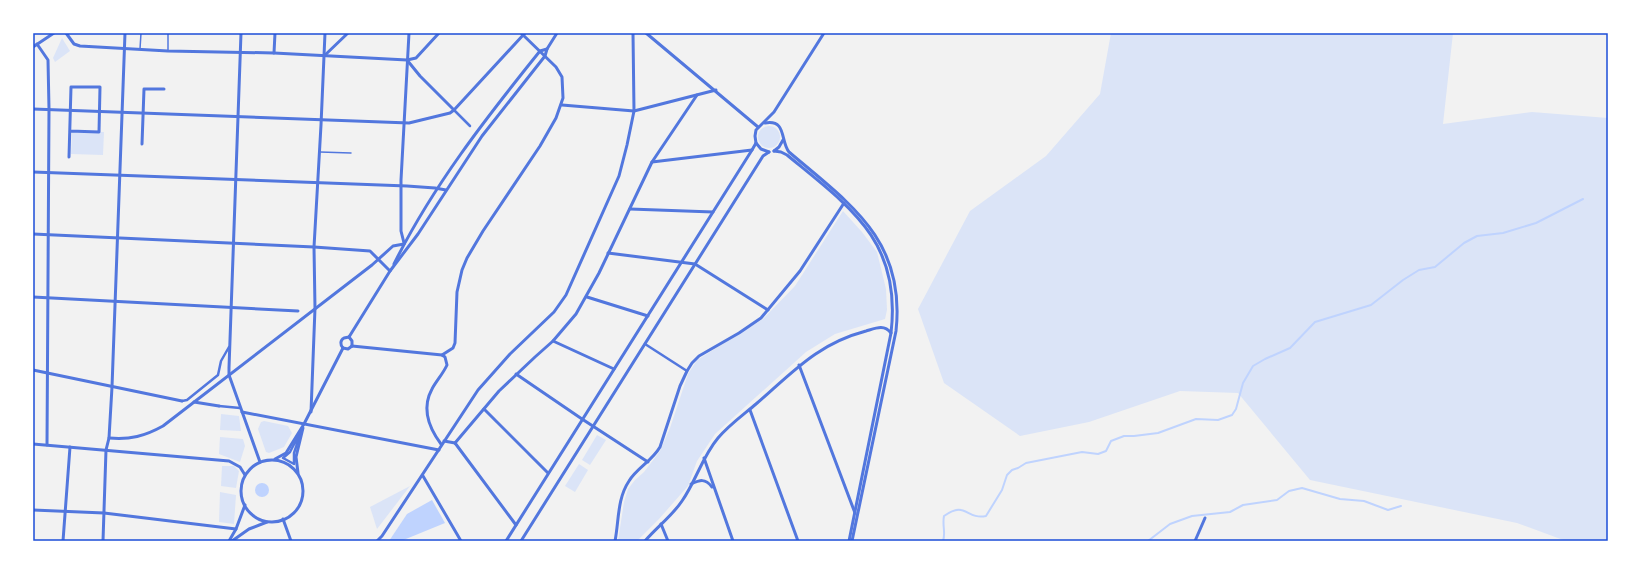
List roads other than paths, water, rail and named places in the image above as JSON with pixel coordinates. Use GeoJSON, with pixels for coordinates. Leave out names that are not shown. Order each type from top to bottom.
{"type":"FeatureCollection","features":[{"type":"Feature","properties":{"kind":"street"},"geometry":{"type":"LineString","coordinates":[[33,47],[54,33]]}},
{"type":"Feature","properties":{"kind":"street"},"geometry":{"type":"LineString","coordinates":[[66,33],[74,44],[80,46],[168,51],[274,53],[407,60],[416,58],[439,33]]}},
{"type":"Feature","properties":{"kind":"street"},"geometry":{"type":"LineString","coordinates":[[103,541],[106,450],[109,438],[112,386],[125,33]]}},
{"type":"Feature","properties":{"kind":"street"},"geometry":{"type":"LineString","coordinates":[[241,33],[232,243],[229,375],[260,462]]}},
{"type":"Feature","properties":{"kind":"street"},"geometry":{"type":"LineString","coordinates":[[274,53],[275,33]]}},
{"type":"Feature","properties":{"kind":"street"},"geometry":{"type":"LineString","coordinates":[[310,412],[315,308],[314,247],[322,120],[325,33]]}},
{"type":"Feature","properties":{"kind":"street"},"geometry":{"type":"LineString","coordinates":[[324,56],[348,33]]}},
{"type":"Feature","properties":{"kind":"street"},"geometry":{"type":"LineString","coordinates":[[404,244],[401,231],[402,186],[409,33]]}},
{"type":"Feature","properties":{"kind":"street"},"geometry":{"type":"LineString","coordinates":[[390,271],[418,234],[482,136],[545,56],[547,49],[557,33]]}},
{"type":"Feature","properties":{"kind":"street"},"geometry":{"type":"LineString","coordinates":[[377,541],[423,476],[441,444],[451,433],[478,390],[510,354],[554,312],[566,295],[619,176],[627,145],[634,111],[633,33]]}},
{"type":"Feature","properties":{"kind":"street"},"geometry":{"type":"LineString","coordinates":[[763,124],[774,112],[824,33]]}},
{"type":"Feature","properties":{"kind":"street"},"geometry":{"type":"LineString","coordinates":[[33,109],[404,123],[450,113],[523,34],[556,68],[562,77],[562,105],[540,146],[483,231],[467,258],[462,270],[457,292],[455,343],[453,348],[442,355],[352,346],[348,349],[343,348]]}},
{"type":"Feature","properties":{"kind":"street"},"geometry":{"type":"LineString","coordinates":[[649,34],[758,127]]}},
{"type":"Feature","properties":{"kind":"street"},"geometry":{"type":"LineString","coordinates":[[37,44],[48,60],[49,109],[46,445]]}},
{"type":"Feature","properties":{"kind":"street"},"geometry":{"type":"LineString","coordinates":[[268,521],[254,516],[245,505],[241,490],[245,475],[252,467],[260,462],[274,460],[286,454],[304,424],[343,348],[341,341],[344,338],[349,337],[390,271],[404,244],[438,188],[476,132],[540,51],[547,49]]}},
{"type":"Feature","properties":{"kind":"street"},"geometry":{"type":"LineString","coordinates":[[407,60],[420,76],[470,126]]}},
{"type":"Feature","properties":{"kind":"street"},"geometry":{"type":"LineString","coordinates":[[69,157],[71,87],[100,87],[99,132],[70,131]]}},
{"type":"Feature","properties":{"kind":"street"},"geometry":{"type":"LineString","coordinates":[[142,144],[144,89],[164,89]]}},
{"type":"Feature","properties":{"kind":"street"},"geometry":{"type":"LineString","coordinates":[[562,105],[634,111],[716,90]]}},
{"type":"Feature","properties":{"kind":"street"},"geometry":{"type":"LineString","coordinates":[[455,443],[516,374],[554,341],[573,318],[587,297],[652,162],[697,95]]}},
{"type":"Feature","properties":{"kind":"street"},"geometry":{"type":"LineString","coordinates":[[774,112],[773,118],[782,131],[786,148],[844,198],[864,220],[884,251],[893,280],[896,301],[896,331],[852,541]]}},
{"type":"Feature","properties":{"kind":"street"},"geometry":{"type":"LineString","coordinates":[[769,152],[761,149],[756,143],[754,136],[758,127],[763,124],[769,122],[776,124]]}},
{"type":"Feature","properties":{"kind":"street"},"geometry":{"type":"LineString","coordinates":[[774,151],[780,146],[784,139]]}},
{"type":"Feature","properties":{"kind":"street"},"geometry":{"type":"LineString","coordinates":[[506,541],[756,143]]}},
{"type":"Feature","properties":{"kind":"street"},"geometry":{"type":"LineString","coordinates":[[652,162],[752,150]]}},
{"type":"Feature","properties":{"kind":"street"},"geometry":{"type":"LineString","coordinates":[[521,541],[763,156],[774,151],[787,155],[844,203],[863,224],[873,238],[882,255],[892,296],[892,333],[849,541]]}},
{"type":"Feature","properties":{"kind":"street"},"geometry":{"type":"LineString","coordinates":[[33,172],[402,186],[438,188],[446,190]]}},
{"type":"Feature","properties":{"kind":"street"},"geometry":{"type":"LineString","coordinates":[[615,541],[619,506],[625,488],[630,480],[648,462],[660,447],[686,371],[699,356],[745,330],[761,318],[800,271],[844,203]]}},
{"type":"Feature","properties":{"kind":"street"},"geometry":{"type":"LineString","coordinates":[[630,208],[713,212]]}},
{"type":"Feature","properties":{"kind":"street"},"geometry":{"type":"LineString","coordinates":[[33,234],[117,237],[370,251],[390,271]]}},
{"type":"Feature","properties":{"kind":"street"},"geometry":{"type":"LineString","coordinates":[[109,438],[132,438],[147,434],[163,426],[393,246],[404,244]]}},
{"type":"Feature","properties":{"kind":"street"},"geometry":{"type":"LineString","coordinates":[[608,253],[695,264],[768,310]]}},
{"type":"Feature","properties":{"kind":"street"},"geometry":{"type":"LineString","coordinates":[[33,297],[230,306],[298,311]]}},
{"type":"Feature","properties":{"kind":"street"},"geometry":{"type":"LineString","coordinates":[[587,297],[648,316]]}},
{"type":"Feature","properties":{"kind":"street"},"geometry":{"type":"LineString","coordinates":[[645,541],[680,505],[704,458],[717,438],[799,365],[819,351],[850,336],[881,327],[892,333]]}},
{"type":"Feature","properties":{"kind":"street"},"geometry":{"type":"LineString","coordinates":[[349,337],[352,341],[352,346]]}},
{"type":"Feature","properties":{"kind":"street"},"geometry":{"type":"LineString","coordinates":[[554,341],[614,369]]}},
{"type":"Feature","properties":{"kind":"street"},"geometry":{"type":"LineString","coordinates":[[644,344],[686,371]]}},
{"type":"Feature","properties":{"kind":"street"},"geometry":{"type":"LineString","coordinates":[[33,370],[182,401],[187,400],[218,375],[221,361],[229,347]]}},
{"type":"Feature","properties":{"kind":"street"},"geometry":{"type":"LineString","coordinates":[[441,444],[430,426],[427,417],[427,408],[431,390],[447,365],[445,356],[442,355]]}},
{"type":"Feature","properties":{"kind":"street"},"geometry":{"type":"LineString","coordinates":[[799,365],[855,514]]}},
{"type":"Feature","properties":{"kind":"street"},"geometry":{"type":"LineString","coordinates":[[516,374],[648,462]]}},
{"type":"Feature","properties":{"kind":"street"},"geometry":{"type":"LineString","coordinates":[[194,402],[240,408]]}},
{"type":"Feature","properties":{"kind":"street"},"geometry":{"type":"LineString","coordinates":[[484,409],[548,473]]}},
{"type":"Feature","properties":{"kind":"street"},"geometry":{"type":"LineString","coordinates":[[750,410],[798,541]]}},
{"type":"Feature","properties":{"kind":"street"},"geometry":{"type":"LineString","coordinates":[[242,412],[439,450]]}},
{"type":"Feature","properties":{"kind":"street"},"geometry":{"type":"LineString","coordinates":[[232,541],[268,521],[283,519],[295,512],[301,502],[303,488],[296,456],[304,424]]}},
{"type":"Feature","properties":{"kind":"street"},"geometry":{"type":"LineString","coordinates":[[302,429],[294,453],[294,464],[283,458],[290,452],[302,429]]}},
{"type":"Feature","properties":{"kind":"street"},"geometry":{"type":"LineString","coordinates":[[451,433],[458,438]]}},
{"type":"Feature","properties":{"kind":"street"},"geometry":{"type":"LineString","coordinates":[[444,441],[455,443],[516,525]]}},
{"type":"Feature","properties":{"kind":"street"},"geometry":{"type":"LineString","coordinates":[[33,444],[229,461],[240,467],[245,475]]}},
{"type":"Feature","properties":{"kind":"street"},"geometry":{"type":"LineString","coordinates":[[63,541],[70,447]]}},
{"type":"Feature","properties":{"kind":"street"},"geometry":{"type":"LineString","coordinates":[[704,458],[733,541]]}},
{"type":"Feature","properties":{"kind":"street"},"geometry":{"type":"LineString","coordinates":[[274,460],[288,464],[299,475]]}},
{"type":"Feature","properties":{"kind":"street"},"geometry":{"type":"LineString","coordinates":[[423,476],[461,541]]}},
{"type":"Feature","properties":{"kind":"street"},"geometry":{"type":"LineString","coordinates":[[691,484],[704,480],[714,489]]}},
{"type":"Feature","properties":{"kind":"street"},"geometry":{"type":"LineString","coordinates":[[229,541],[236,529],[245,505]]}},
{"type":"Feature","properties":{"kind":"street"},"geometry":{"type":"LineString","coordinates":[[33,510],[104,513],[236,529]]}},
{"type":"Feature","properties":{"kind":"street"},"geometry":{"type":"LineString","coordinates":[[1195,541],[1205,518]]}},
{"type":"Feature","properties":{"kind":"street"},"geometry":{"type":"LineString","coordinates":[[283,519],[291,541]]}},
{"type":"Feature","properties":{"kind":"street"},"geometry":{"type":"LineString","coordinates":[[661,524],[668,541]]}},
{"type":"Feature","properties":{"kind":"lane"},"geometry":{"type":"LineString","coordinates":[[140,49],[141,33]]}},
{"type":"Feature","properties":{"kind":"lane"},"geometry":{"type":"LineString","coordinates":[[168,33],[168,51]]}},
{"type":"Feature","properties":{"kind":"lane"},"geometry":{"type":"LineString","coordinates":[[320,152],[351,153]]}},
{"type":"Feature","properties":{"kind":"water"},"geometry":{"type":"Polygon","coordinates":[[[262,483],[267,485],[269,490],[267,495],[262,497],[257,495],[255,490],[257,485],[262,483]]]}},
{"type":"Feature","properties":{"kind":"water"},"geometry":{"type":"Polygon","coordinates":[[[432,500],[445,523],[401,541],[389,541],[407,514],[432,500]]]}},
{"type":"Feature","properties":{"kind":"waterway"},"geometry":{"type":"LineString","coordinates":[[943,541],[944,516],[957,510],[962,510],[974,515],[986,516],[1002,490],[1007,475],[1012,470],[1026,463],[1082,452],[1098,454],[1106,451],[1111,441],[1124,436],[1158,433],[1196,419],[1218,420],[1232,415],[1236,409],[1243,383],[1253,366],[1290,348],[1315,322],[1371,305],[1403,280],[1419,270],[1435,267],[1464,243],[1477,236],[1503,233],[1536,223],[1583,199]]}},
{"type":"Feature","properties":{"kind":"waterway"},"geometry":{"type":"LineString","coordinates":[[1148,541],[1170,524],[1192,516],[1230,512],[1243,505],[1277,500],[1289,491],[1302,488],[1340,499],[1364,501],[1388,510],[1401,506]]}}]}
